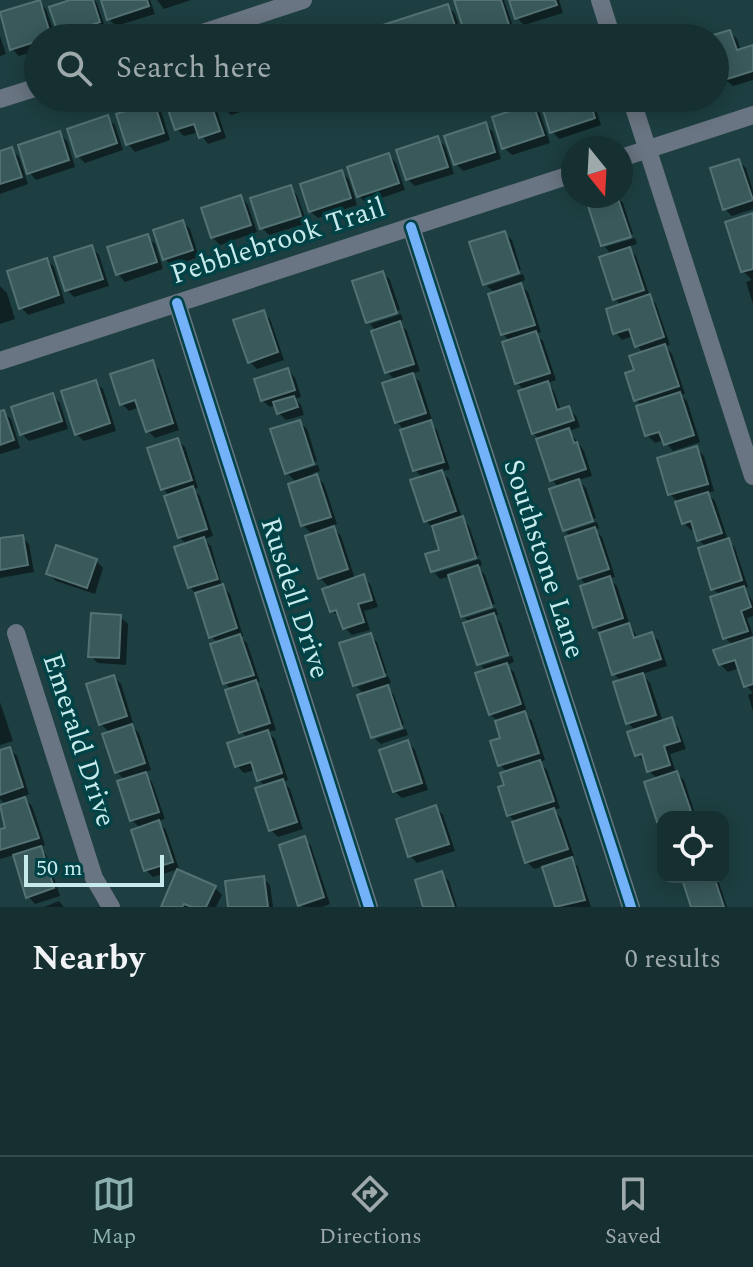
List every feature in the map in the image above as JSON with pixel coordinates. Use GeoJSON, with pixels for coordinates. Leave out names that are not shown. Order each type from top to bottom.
{"type":"FeatureCollection","features":[{"type":"Feature","properties":{"kind":"street"},"geometry":{"type":"LineString","coordinates":[[230,24],[303,0]]}},
{"type":"Feature","properties":{"kind":"street"},"geometry":{"type":"LineString","coordinates":[[600,0],[608,24]]}},
{"type":"Feature","properties":{"kind":"street"},"geometry":{"type":"LineString","coordinates":[[0,99],[24,91]]}},
{"type":"Feature","properties":{"kind":"street"},"geometry":{"type":"LineString","coordinates":[[636,112],[753,476]]}},
{"type":"Feature","properties":{"kind":"street"},"geometry":{"type":"LineString","coordinates":[[633,154],[753,115]]}},
{"type":"Feature","properties":{"kind":"street","name":"Pebblebrook Trail"},"geometry":{"type":"LineString","coordinates":[[0,361],[561,178]]}},
{"type":"Feature","properties":{"kind":"street","name":"Southstone Lane"},"geometry":{"type":"LineString","coordinates":[[411,227],[631,907]]}},
{"type":"Feature","properties":{"kind":"street","name":"Rusdell Drive"},"geometry":{"type":"LineString","coordinates":[[177,303],[369,907]]}},
{"type":"Feature","properties":{"kind":"street","name":"Emerald Drive"},"geometry":{"type":"LineString","coordinates":[[16,633],[94,878],[111,907]]}},
{"type":"Feature","properties":{"kind":"building"},"geometry":{"type":"Polygon","coordinates":[[[40,0],[47,24],[24,24],[24,46],[10,50],[0,12],[40,0]]]}},
{"type":"Feature","properties":{"kind":"building"},"geometry":{"type":"Polygon","coordinates":[[[70,0],[93,0],[100,22],[55,24],[49,7],[70,0]]]}},
{"type":"Feature","properties":{"kind":"building"},"geometry":{"type":"Polygon","coordinates":[[[101,0],[147,0],[149,6],[107,20],[101,0]]]}},
{"type":"Feature","properties":{"kind":"building"},"geometry":{"type":"Polygon","coordinates":[[[454,0],[501,0],[509,24],[462,24],[454,0]]]}},
{"type":"Feature","properties":{"kind":"building"},"geometry":{"type":"Polygon","coordinates":[[[509,0],[555,0],[557,5],[515,19],[509,0]]]}},
{"type":"Feature","properties":{"kind":"building"},"geometry":{"type":"Polygon","coordinates":[[[448,4],[454,24],[386,24],[448,4]]]}},
{"type":"Feature","properties":{"kind":"building"},"geometry":{"type":"Polygon","coordinates":[[[729,30],[737,50],[753,45],[753,71],[729,78],[729,30]]]}},
{"type":"Feature","properties":{"kind":"building"},"geometry":{"type":"Polygon","coordinates":[[[157,112],[164,133],[126,145],[116,114],[157,112]]]}},
{"type":"Feature","properties":{"kind":"building"},"geometry":{"type":"Polygon","coordinates":[[[169,112],[214,112],[220,131],[199,138],[194,124],[175,130],[169,112]]]}},
{"type":"Feature","properties":{"kind":"building"},"geometry":{"type":"Polygon","coordinates":[[[508,112],[536,112],[544,135],[502,149],[492,117],[508,112]]]}},
{"type":"Feature","properties":{"kind":"building"},"geometry":{"type":"Polygon","coordinates":[[[544,112],[593,112],[595,118],[550,133],[544,112]]]}},
{"type":"Feature","properties":{"kind":"building"},"geometry":{"type":"Polygon","coordinates":[[[108,115],[117,143],[76,157],[67,129],[108,115]]]}},
{"type":"Feature","properties":{"kind":"building"},"geometry":{"type":"Polygon","coordinates":[[[486,122],[495,152],[454,165],[444,136],[486,122]]]}},
{"type":"Feature","properties":{"kind":"building"},"geometry":{"type":"Polygon","coordinates":[[[60,131],[69,160],[27,174],[18,145],[60,131]]]}},
{"type":"Feature","properties":{"kind":"building"},"geometry":{"type":"Polygon","coordinates":[[[438,136],[448,167],[406,180],[396,150],[438,136]]]}},
{"type":"Feature","properties":{"kind":"building"},"geometry":{"type":"Polygon","coordinates":[[[12,147],[22,177],[0,184],[0,151],[12,147]]]}},
{"type":"Feature","properties":{"kind":"building"},"geometry":{"type":"Polygon","coordinates":[[[389,153],[399,183],[357,197],[347,167],[389,153]]]}},
{"type":"Feature","properties":{"kind":"building"},"geometry":{"type":"Polygon","coordinates":[[[739,159],[753,200],[723,210],[710,168],[739,159]]]}},
{"type":"Feature","properties":{"kind":"building"},"geometry":{"type":"Polygon","coordinates":[[[342,170],[351,198],[309,212],[300,184],[342,170]]]}},
{"type":"Feature","properties":{"kind":"building"},"geometry":{"type":"Polygon","coordinates":[[[291,185],[301,216],[260,229],[250,198],[291,185]]]}},
{"type":"Feature","properties":{"kind":"building"},"geometry":{"type":"Polygon","coordinates":[[[241,195],[251,225],[211,238],[201,208],[241,195]]]}},
{"type":"Feature","properties":{"kind":"building"},"geometry":{"type":"Polygon","coordinates":[[[589,208],[621,208],[631,237],[601,246],[589,208]]]}},
{"type":"Feature","properties":{"kind":"building"},"geometry":{"type":"Polygon","coordinates":[[[753,213],[753,269],[741,272],[725,222],[753,213]]]}},
{"type":"Feature","properties":{"kind":"building"},"geometry":{"type":"Polygon","coordinates":[[[183,220],[193,250],[163,260],[153,230],[183,220]]]}},
{"type":"Feature","properties":{"kind":"building"},"geometry":{"type":"Polygon","coordinates":[[[505,231],[519,273],[483,285],[469,242],[505,231]]]}},
{"type":"Feature","properties":{"kind":"building"},"geometry":{"type":"Polygon","coordinates":[[[148,234],[157,262],[116,275],[107,247],[148,234]]]}},
{"type":"Feature","properties":{"kind":"building"},"geometry":{"type":"Polygon","coordinates":[[[92,245],[103,279],[65,291],[54,257],[92,245]]]}},
{"type":"Feature","properties":{"kind":"building"},"geometry":{"type":"Polygon","coordinates":[[[630,247],[644,290],[613,300],[599,257],[630,247]]]}},
{"type":"Feature","properties":{"kind":"building"},"geometry":{"type":"Polygon","coordinates":[[[47,258],[59,295],[19,309],[7,271],[47,258]]]}},
{"type":"Feature","properties":{"kind":"building"},"geometry":{"type":"Polygon","coordinates":[[[383,271],[397,313],[366,323],[352,281],[383,271]]]}},
{"type":"Feature","properties":{"kind":"building"},"geometry":{"type":"Polygon","coordinates":[[[521,283],[535,325],[501,335],[488,294],[521,283]]]}},
{"type":"Feature","properties":{"kind":"building"},"geometry":{"type":"Polygon","coordinates":[[[650,294],[664,337],[635,347],[629,329],[613,334],[606,309],[650,294]]]}},
{"type":"Feature","properties":{"kind":"building"},"geometry":{"type":"Polygon","coordinates":[[[264,310],[278,352],[248,363],[233,320],[264,310]]]}},
{"type":"Feature","properties":{"kind":"building"},"geometry":{"type":"Polygon","coordinates":[[[400,321],[414,364],[385,373],[371,331],[400,321]]]}},
{"type":"Feature","properties":{"kind":"building"},"geometry":{"type":"Polygon","coordinates":[[[536,331],[550,373],[515,384],[502,342],[536,331]]]}},
{"type":"Feature","properties":{"kind":"building"},"geometry":{"type":"Polygon","coordinates":[[[665,344],[679,386],[634,401],[625,373],[634,370],[629,356],[665,344]]]}},
{"type":"Feature","properties":{"kind":"building"},"geometry":{"type":"Polygon","coordinates":[[[153,360],[173,423],[146,432],[135,400],[120,405],[110,374],[153,360]]]}},
{"type":"Feature","properties":{"kind":"building"},"geometry":{"type":"Polygon","coordinates":[[[288,368],[295,390],[261,401],[254,379],[288,368]]]}},
{"type":"Feature","properties":{"kind":"building"},"geometry":{"type":"Polygon","coordinates":[[[413,373],[426,413],[395,423],[382,383],[413,373]]]}},
{"type":"Feature","properties":{"kind":"building"},"geometry":{"type":"Polygon","coordinates":[[[96,380],[110,423],[75,435],[61,391],[96,380]]]}},
{"type":"Feature","properties":{"kind":"building"},"geometry":{"type":"Polygon","coordinates":[[[548,381],[557,410],[569,406],[574,420],[532,434],[518,391],[548,381]]]}},
{"type":"Feature","properties":{"kind":"building"},"geometry":{"type":"Polygon","coordinates":[[[680,392],[694,435],[664,445],[659,432],[645,436],[636,406],[680,392]]]}},
{"type":"Feature","properties":{"kind":"building"},"geometry":{"type":"Polygon","coordinates":[[[53,393],[62,421],[20,435],[11,407],[53,393]]]}},
{"type":"Feature","properties":{"kind":"building"},"geometry":{"type":"Polygon","coordinates":[[[294,396],[298,407],[277,414],[273,402],[294,396]]]}},
{"type":"Feature","properties":{"kind":"building"},"geometry":{"type":"Polygon","coordinates":[[[4,410],[14,440],[0,445],[0,411],[4,410]]]}},
{"type":"Feature","properties":{"kind":"building"},"geometry":{"type":"Polygon","coordinates":[[[300,420],[314,464],[285,474],[270,429],[300,420]]]}},
{"type":"Feature","properties":{"kind":"building"},"geometry":{"type":"Polygon","coordinates":[[[431,420],[444,462],[413,471],[400,430],[431,420]]]}},
{"type":"Feature","properties":{"kind":"building"},"geometry":{"type":"Polygon","coordinates":[[[569,428],[586,469],[550,481],[536,439],[569,428]]]}},
{"type":"Feature","properties":{"kind":"building"},"geometry":{"type":"Polygon","coordinates":[[[178,438],[192,480],[161,490],[147,448],[178,438]]]}},
{"type":"Feature","properties":{"kind":"building"},"geometry":{"type":"Polygon","coordinates":[[[697,446],[708,484],[668,495],[657,458],[697,446]]]}},
{"type":"Feature","properties":{"kind":"building"},"geometry":{"type":"Polygon","coordinates":[[[442,470],[456,511],[424,522],[410,480],[442,470]]]}},
{"type":"Feature","properties":{"kind":"building"},"geometry":{"type":"Polygon","coordinates":[[[317,474],[331,517],[301,526],[288,484],[317,474]]]}},
{"type":"Feature","properties":{"kind":"building"},"geometry":{"type":"Polygon","coordinates":[[[579,479],[593,521],[563,531],[549,489],[579,479]]]}},
{"type":"Feature","properties":{"kind":"building"},"geometry":{"type":"Polygon","coordinates":[[[193,486],[207,529],[178,538],[164,496],[193,486]]]}},
{"type":"Feature","properties":{"kind":"building"},"geometry":{"type":"Polygon","coordinates":[[[708,492],[722,533],[697,541],[691,521],[682,524],[675,502],[708,492]]]}},
{"type":"Feature","properties":{"kind":"building"},"geometry":{"type":"Polygon","coordinates":[[[463,516],[476,558],[431,572],[425,554],[439,550],[432,526],[463,516]]]}},
{"type":"Feature","properties":{"kind":"building"},"geometry":{"type":"Polygon","coordinates":[[[334,526],[348,569],[318,579],[305,536],[334,526]]]}},
{"type":"Feature","properties":{"kind":"building"},"geometry":{"type":"Polygon","coordinates":[[[595,527],[609,569],[578,579],[565,537],[595,527]]]}},
{"type":"Feature","properties":{"kind":"building"},"geometry":{"type":"Polygon","coordinates":[[[23,535],[28,565],[0,570],[0,538],[23,535]]]}},
{"type":"Feature","properties":{"kind":"building"},"geometry":{"type":"Polygon","coordinates":[[[204,537],[218,579],[188,588],[174,547],[204,537]]]}},
{"type":"Feature","properties":{"kind":"building"},"geometry":{"type":"Polygon","coordinates":[[[729,538],[742,580],[711,590],[698,548],[729,538]]]}},
{"type":"Feature","properties":{"kind":"building"},"geometry":{"type":"Polygon","coordinates":[[[56,545],[97,559],[87,588],[46,574],[56,545]]]}},
{"type":"Feature","properties":{"kind":"building"},"geometry":{"type":"Polygon","coordinates":[[[478,565],[492,607],[461,617],[448,575],[478,565]]]}},
{"type":"Feature","properties":{"kind":"building"},"geometry":{"type":"Polygon","coordinates":[[[364,574],[372,600],[358,604],[364,622],[343,629],[336,610],[330,612],[322,589],[364,574]]]}},
{"type":"Feature","properties":{"kind":"building"},"geometry":{"type":"Polygon","coordinates":[[[610,576],[623,618],[593,628],[580,586],[610,576]]]}},
{"type":"Feature","properties":{"kind":"building"},"geometry":{"type":"Polygon","coordinates":[[[223,584],[237,628],[209,638],[195,593],[223,584]]]}},
{"type":"Feature","properties":{"kind":"building"},"geometry":{"type":"Polygon","coordinates":[[[744,586],[751,607],[741,611],[748,631],[723,639],[710,597],[744,586]]]}},
{"type":"Feature","properties":{"kind":"building"},"geometry":{"type":"Polygon","coordinates":[[[91,613],[121,615],[119,658],[88,657],[91,613]]]}},
{"type":"Feature","properties":{"kind":"building"},"geometry":{"type":"Polygon","coordinates":[[[494,613],[508,655],[477,665],[463,623],[494,613]]]}},
{"type":"Feature","properties":{"kind":"building"},"geometry":{"type":"Polygon","coordinates":[[[629,623],[634,638],[652,632],[661,659],[612,675],[599,633],[629,623]]]}},
{"type":"Feature","properties":{"kind":"building"},"geometry":{"type":"Polygon","coordinates":[[[371,633],[385,676],[353,686],[339,643],[371,633]]]}},
{"type":"Feature","properties":{"kind":"building"},"geometry":{"type":"Polygon","coordinates":[[[240,634],[254,675],[223,684],[210,644],[240,634]]]}},
{"type":"Feature","properties":{"kind":"building"},"geometry":{"type":"Polygon","coordinates":[[[753,637],[753,684],[744,687],[735,660],[719,665],[713,650],[753,637]]]}},
{"type":"Feature","properties":{"kind":"building"},"geometry":{"type":"Polygon","coordinates":[[[507,663],[521,704],[489,715],[475,673],[507,663]]]}},
{"type":"Feature","properties":{"kind":"building"},"geometry":{"type":"Polygon","coordinates":[[[643,673],[656,715],[626,724],[613,682],[643,673]]]}},
{"type":"Feature","properties":{"kind":"building"},"geometry":{"type":"Polygon","coordinates":[[[114,675],[127,716],[99,725],[86,684],[114,675]]]}},
{"type":"Feature","properties":{"kind":"building"},"geometry":{"type":"Polygon","coordinates":[[[256,680],[270,723],[239,733],[225,690],[256,680]]]}},
{"type":"Feature","properties":{"kind":"building"},"geometry":{"type":"Polygon","coordinates":[[[388,685],[402,728],[371,738],[357,695],[388,685]]]}},
{"type":"Feature","properties":{"kind":"building"},"geometry":{"type":"Polygon","coordinates":[[[525,711],[539,753],[498,766],[490,741],[500,738],[495,721],[525,711]]]}},
{"type":"Feature","properties":{"kind":"building"},"geometry":{"type":"Polygon","coordinates":[[[672,717],[680,741],[664,746],[670,765],[647,772],[642,754],[635,756],[627,732],[672,717]]]}},
{"type":"Feature","properties":{"kind":"building"},"geometry":{"type":"Polygon","coordinates":[[[132,724],[145,763],[115,773],[102,734],[132,724]]]}},
{"type":"Feature","properties":{"kind":"building"},"geometry":{"type":"Polygon","coordinates":[[[268,730],[282,773],[257,781],[251,762],[235,767],[227,743],[268,730]]]}},
{"type":"Feature","properties":{"kind":"building"},"geometry":{"type":"Polygon","coordinates":[[[408,740],[422,783],[393,792],[379,750],[408,740]]]}},
{"type":"Feature","properties":{"kind":"building"},"geometry":{"type":"Polygon","coordinates":[[[10,747],[23,787],[0,795],[0,750],[10,747]]]}},
{"type":"Feature","properties":{"kind":"building"},"geometry":{"type":"Polygon","coordinates":[[[540,760],[554,801],[507,816],[498,787],[504,785],[500,773],[540,760]]]}},
{"type":"Feature","properties":{"kind":"building"},"geometry":{"type":"Polygon","coordinates":[[[677,771],[691,811],[657,811],[657,822],[644,782],[677,771]]]}},
{"type":"Feature","properties":{"kind":"building"},"geometry":{"type":"Polygon","coordinates":[[[146,772],[159,812],[130,821],[117,781],[146,772]]]}},
{"type":"Feature","properties":{"kind":"building"},"geometry":{"type":"Polygon","coordinates":[[[283,779],[297,822],[269,831],[255,788],[283,779]]]}},
{"type":"Feature","properties":{"kind":"building"},"geometry":{"type":"Polygon","coordinates":[[[25,797],[39,838],[0,850],[0,829],[5,828],[0,805],[25,797]]]}},
{"type":"Feature","properties":{"kind":"building"},"geometry":{"type":"Polygon","coordinates":[[[436,805],[449,844],[408,857],[396,819],[436,805]]]}},
{"type":"Feature","properties":{"kind":"building"},"geometry":{"type":"Polygon","coordinates":[[[554,808],[568,849],[525,863],[512,822],[554,808]]]}},
{"type":"Feature","properties":{"kind":"building"},"geometry":{"type":"Polygon","coordinates":[[[159,820],[173,862],[144,871],[131,830],[159,820]]]}},
{"type":"Feature","properties":{"kind":"building"},"geometry":{"type":"Polygon","coordinates":[[[305,836],[324,897],[298,906],[279,845],[305,836]]]}},
{"type":"Feature","properties":{"kind":"building"},"geometry":{"type":"Polygon","coordinates":[[[41,846],[54,888],[26,898],[13,855],[41,846]]]}},
{"type":"Feature","properties":{"kind":"building"},"geometry":{"type":"Polygon","coordinates":[[[572,857],[585,900],[555,907],[542,867],[572,857]]]}},
{"type":"Feature","properties":{"kind":"building"},"geometry":{"type":"Polygon","coordinates":[[[177,869],[216,886],[206,907],[184,904],[182,907],[161,907],[177,869]]]}},
{"type":"Feature","properties":{"kind":"building"},"geometry":{"type":"Polygon","coordinates":[[[442,871],[454,907],[423,907],[415,880],[442,871]]]}},
{"type":"Feature","properties":{"kind":"building"},"geometry":{"type":"Polygon","coordinates":[[[264,876],[268,907],[228,907],[225,881],[264,876]]]}},
{"type":"Feature","properties":{"kind":"building"},"geometry":{"type":"Polygon","coordinates":[[[683,883],[716,883],[724,907],[691,907],[683,883]]]}},
{"type":"Feature","properties":{"kind":"cycle path"},"geometry":{"type":"LineString","coordinates":[[411,227],[631,907]]}},
{"type":"Feature","properties":{"kind":"cycle path"},"geometry":{"type":"LineString","coordinates":[[177,303],[369,907]]}}]}
